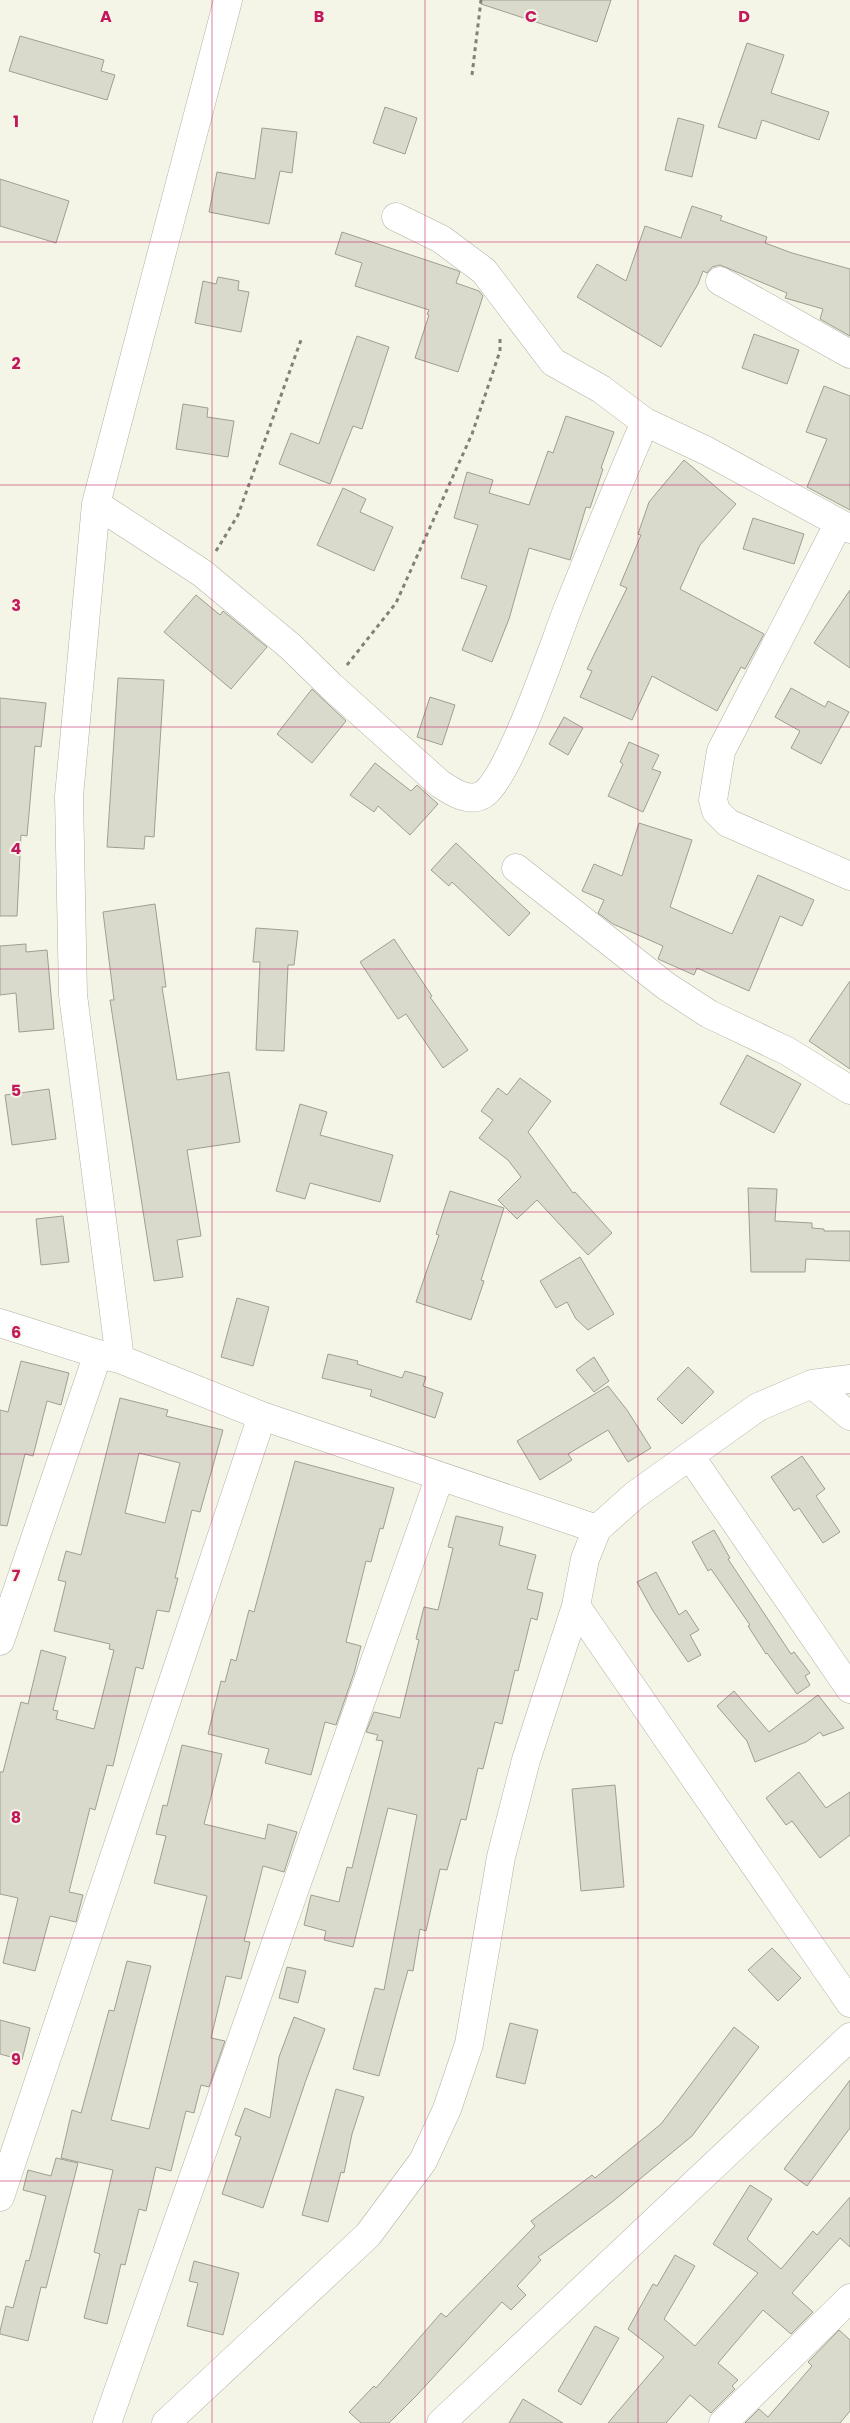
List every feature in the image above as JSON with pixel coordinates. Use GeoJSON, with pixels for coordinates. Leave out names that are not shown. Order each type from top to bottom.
{"type":"FeatureCollection","features":[{"type":"Feature","properties":{"kind":"street"},"geometry":{"type":"LineString","coordinates":[[0,1641],[109,1357],[72,995],[69,796],[96,504],[228,0]]}},
{"type":"Feature","properties":{"kind":"street"},"geometry":{"type":"LineString","coordinates":[[396,217],[441,239],[484,271],[553,362],[601,389],[645,422],[707,451],[845,526],[721,751],[713,800],[716,811],[728,823],[850,876]]}},
{"type":"Feature","properties":{"kind":"street"},"geometry":{"type":"LineString","coordinates":[[720,281],[850,354]]}},
{"type":"Feature","properties":{"kind":"street"},"geometry":{"type":"LineString","coordinates":[[96,504],[202,573],[291,647],[331,686],[439,783],[455,794],[466,797],[482,796],[494,784],[518,736],[604,519],[645,422]]}},
{"type":"Feature","properties":{"kind":"street"},"geometry":{"type":"LineString","coordinates":[[516,868],[666,986],[709,1014],[787,1051],[850,1090]]}},
{"type":"Feature","properties":{"kind":"street"},"geometry":{"type":"LineString","coordinates":[[0,1324],[109,1357],[262,1416],[597,1529]]}},
{"type":"Feature","properties":{"kind":"street"},"geometry":{"type":"LineString","coordinates":[[166,2423],[368,2235],[422,2161],[447,2109],[469,2044],[501,1857],[526,1760],[576,1606],[585,1559],[597,1529],[635,1496],[758,1406],[812,1384],[850,1379]]}},
{"type":"Feature","properties":{"kind":"street"},"geometry":{"type":"LineString","coordinates":[[812,1384],[850,1416]]}},
{"type":"Feature","properties":{"kind":"street"},"geometry":{"type":"LineString","coordinates":[[0,2197],[262,1416]]}},
{"type":"Feature","properties":{"kind":"street"},"geometry":{"type":"LineString","coordinates":[[690,1456],[850,1689]]}},
{"type":"Feature","properties":{"kind":"street"},"geometry":{"type":"LineString","coordinates":[[107,2423],[440,1476]]}},
{"type":"Feature","properties":{"kind":"street"},"geometry":{"type":"LineString","coordinates":[[576,1606],[850,2003]]}},
{"type":"Feature","properties":{"kind":"street"},"geometry":{"type":"LineString","coordinates":[[441,2423],[850,2037]]}},
{"type":"Feature","properties":{"kind":"street"},"geometry":{"type":"LineString","coordinates":[[723,2423],[850,2298]]}},
{"type":"Feature","properties":{"kind":"path"},"geometry":{"type":"LineString","coordinates":[[472,75],[481,0]]}},
{"type":"Feature","properties":{"kind":"path"},"geometry":{"type":"LineString","coordinates":[[331,686],[396,603],[472,434],[500,351],[502,293]]}},
{"type":"Feature","properties":{"kind":"path"},"geometry":{"type":"LineString","coordinates":[[202,573],[238,515],[302,340]]}},
{"type":"Feature","properties":{"kind":"building"},"geometry":{"type":"Polygon","coordinates":[[[481,0],[611,0],[597,42],[481,4],[481,0]]]}},
{"type":"Feature","properties":{"kind":"building"},"geometry":{"type":"Polygon","coordinates":[[[20,36],[104,60],[101,71],[115,75],[107,100],[9,71],[20,36]]]}},
{"type":"Feature","properties":{"kind":"building"},"geometry":{"type":"Polygon","coordinates":[[[747,43],[784,55],[771,93],[829,112],[819,140],[762,120],[756,139],[718,127],[747,43]]]}},
{"type":"Feature","properties":{"kind":"building"},"geometry":{"type":"Polygon","coordinates":[[[385,107],[417,118],[405,154],[373,143],[385,107]]]}},
{"type":"Feature","properties":{"kind":"building"},"geometry":{"type":"Polygon","coordinates":[[[678,118],[704,125],[692,177],[665,170],[678,118]]]}},
{"type":"Feature","properties":{"kind":"building"},"geometry":{"type":"Polygon","coordinates":[[[262,128],[297,132],[292,173],[280,171],[269,224],[209,212],[217,172],[255,179],[262,128]]]}},
{"type":"Feature","properties":{"kind":"building"},"geometry":{"type":"Polygon","coordinates":[[[0,179],[69,201],[56,243],[0,226],[0,179]]]}},
{"type":"Feature","properties":{"kind":"building"},"geometry":{"type":"Polygon","coordinates":[[[692,206],[722,216],[720,220],[767,237],[765,243],[792,253],[850,269],[850,336],[820,319],[823,309],[785,298],[787,293],[720,265],[712,267],[707,273],[703,271],[698,284],[661,347],[577,297],[597,264],[626,281],[645,226],[681,238],[692,206]]]}},
{"type":"Feature","properties":{"kind":"building"},"geometry":{"type":"Polygon","coordinates":[[[342,232],[456,270],[460,272],[456,283],[479,291],[483,296],[458,372],[415,358],[429,310],[355,286],[362,263],[335,254],[342,232]]]}},
{"type":"Feature","properties":{"kind":"building"},"geometry":{"type":"Polygon","coordinates":[[[218,277],[239,281],[238,290],[249,292],[241,332],[195,323],[203,281],[216,284],[218,277]]]}},
{"type":"Feature","properties":{"kind":"building"},"geometry":{"type":"Polygon","coordinates":[[[754,334],[799,350],[787,384],[742,368],[754,334]]]}},
{"type":"Feature","properties":{"kind":"building"},"geometry":{"type":"Polygon","coordinates":[[[357,336],[389,347],[362,429],[353,426],[330,484],[279,464],[291,433],[319,444],[357,336]]]}},
{"type":"Feature","properties":{"kind":"building"},"geometry":{"type":"Polygon","coordinates":[[[824,386],[850,396],[850,510],[807,487],[827,439],[806,432],[824,386]]]}},
{"type":"Feature","properties":{"kind":"building"},"geometry":{"type":"Polygon","coordinates":[[[183,404],[208,408],[207,417],[234,421],[228,457],[176,449],[183,404]]]}},
{"type":"Feature","properties":{"kind":"building"},"geometry":{"type":"Polygon","coordinates":[[[566,416],[614,432],[601,468],[603,469],[590,508],[586,507],[570,560],[529,548],[509,619],[492,662],[462,650],[487,586],[461,578],[478,525],[454,518],[467,472],[493,480],[489,493],[529,505],[548,451],[553,453],[566,416]]]}},
{"type":"Feature","properties":{"kind":"building"},"geometry":{"type":"Polygon","coordinates":[[[684,460],[736,504],[700,545],[680,589],[764,634],[745,669],[741,667],[717,711],[652,676],[632,720],[580,697],[592,671],[587,669],[627,588],[620,585],[641,535],[638,534],[649,502],[684,460]]]}},
{"type":"Feature","properties":{"kind":"building"},"geometry":{"type":"Polygon","coordinates":[[[343,488],[366,499],[360,512],[393,527],[374,571],[317,545],[343,488]]]}},
{"type":"Feature","properties":{"kind":"building"},"geometry":{"type":"Polygon","coordinates":[[[753,518],[804,534],[794,564],[743,549],[753,518]]]}},
{"type":"Feature","properties":{"kind":"building"},"geometry":{"type":"Polygon","coordinates":[[[850,590],[850,668],[814,643],[850,590]]]}},
{"type":"Feature","properties":{"kind":"building"},"geometry":{"type":"Polygon","coordinates":[[[196,595],[220,615],[223,611],[267,647],[231,689],[164,632],[196,595]]]}},
{"type":"Feature","properties":{"kind":"building"},"geometry":{"type":"Polygon","coordinates":[[[118,678],[164,680],[154,837],[145,836],[144,849],[107,847],[118,678]]]}},
{"type":"Feature","properties":{"kind":"building"},"geometry":{"type":"Polygon","coordinates":[[[791,688],[825,707],[828,701],[849,712],[821,764],[791,748],[800,731],[775,717],[791,688]]]}},
{"type":"Feature","properties":{"kind":"building"},"geometry":{"type":"Polygon","coordinates":[[[312,689],[346,721],[312,763],[277,734],[312,689]]]}},
{"type":"Feature","properties":{"kind":"building"},"geometry":{"type":"Polygon","coordinates":[[[430,697],[455,705],[442,745],[417,737],[430,697]]]}},
{"type":"Feature","properties":{"kind":"building"},"geometry":{"type":"Polygon","coordinates":[[[0,698],[46,703],[41,747],[35,746],[27,836],[21,835],[17,916],[0,916],[0,698]]]}},
{"type":"Feature","properties":{"kind":"building"},"geometry":{"type":"Polygon","coordinates":[[[564,717],[583,728],[568,755],[549,744],[564,717]]]}},
{"type":"Feature","properties":{"kind":"building"},"geometry":{"type":"Polygon","coordinates":[[[629,742],[659,755],[652,769],[661,772],[643,812],[608,796],[623,764],[620,762],[629,742]]]}},
{"type":"Feature","properties":{"kind":"building"},"geometry":{"type":"Polygon","coordinates":[[[375,763],[411,791],[417,785],[438,804],[410,835],[378,806],[374,812],[350,795],[375,763]]]}},
{"type":"Feature","properties":{"kind":"building"},"geometry":{"type":"Polygon","coordinates":[[[639,823],[692,840],[670,907],[732,934],[758,875],[814,900],[802,926],[780,916],[749,991],[697,968],[694,975],[658,959],[663,946],[613,924],[598,913],[604,900],[582,891],[594,864],[622,876],[639,823]]]}},
{"type":"Feature","properties":{"kind":"building"},"geometry":{"type":"Polygon","coordinates":[[[456,843],[530,913],[509,936],[452,882],[449,886],[431,870],[456,843]]]}},
{"type":"Feature","properties":{"kind":"building"},"geometry":{"type":"Polygon","coordinates":[[[155,904],[166,987],[162,987],[177,1080],[229,1072],[240,1142],[187,1150],[201,1236],[177,1240],[183,1277],[154,1281],[110,1000],[114,1000],[103,912],[155,904]]]}},
{"type":"Feature","properties":{"kind":"building"},"geometry":{"type":"Polygon","coordinates":[[[256,928],[298,931],[294,965],[288,965],[284,1051],[256,1050],[260,962],[253,962],[256,928]]]}},
{"type":"Feature","properties":{"kind":"building"},"geometry":{"type":"Polygon","coordinates":[[[394,939],[432,996],[430,997],[468,1050],[443,1068],[406,1014],[398,1019],[360,962],[394,939]]]}},
{"type":"Feature","properties":{"kind":"building"},"geometry":{"type":"Polygon","coordinates":[[[26,944],[26,952],[47,950],[54,1029],[19,1032],[16,993],[0,995],[0,946],[26,944]]]}},
{"type":"Feature","properties":{"kind":"building"},"geometry":{"type":"Polygon","coordinates":[[[850,981],[850,1069],[809,1041],[850,981]]]}},
{"type":"Feature","properties":{"kind":"building"},"geometry":{"type":"Polygon","coordinates":[[[747,1055],[801,1084],[774,1133],[720,1104],[747,1055]]]}},
{"type":"Feature","properties":{"kind":"building"},"geometry":{"type":"Polygon","coordinates":[[[520,1078],[551,1101],[528,1132],[573,1193],[575,1192],[612,1233],[588,1255],[537,1200],[517,1219],[498,1200],[521,1177],[508,1160],[479,1138],[493,1120],[481,1111],[498,1088],[507,1095],[520,1078]]]}},
{"type":"Feature","properties":{"kind":"building"},"geometry":{"type":"Polygon","coordinates":[[[49,1089],[56,1139],[12,1145],[5,1095],[49,1089]]]}},
{"type":"Feature","properties":{"kind":"building"},"geometry":{"type":"Polygon","coordinates":[[[300,1104],[327,1112],[320,1135],[393,1155],[380,1202],[310,1183],[305,1199],[276,1191],[300,1104]]]}},
{"type":"Feature","properties":{"kind":"building"},"geometry":{"type":"Polygon","coordinates":[[[748,1188],[777,1189],[775,1221],[812,1223],[812,1228],[824,1229],[824,1231],[850,1231],[850,1261],[806,1259],[805,1272],[751,1272],[748,1188]]]}},
{"type":"Feature","properties":{"kind":"building"},"geometry":{"type":"Polygon","coordinates":[[[450,1191],[504,1208],[481,1280],[484,1281],[471,1320],[416,1302],[439,1235],[436,1234],[450,1191]]]}},
{"type":"Feature","properties":{"kind":"building"},"geometry":{"type":"Polygon","coordinates":[[[63,1216],[69,1262],[41,1265],[36,1219],[63,1216]]]}},
{"type":"Feature","properties":{"kind":"building"},"geometry":{"type":"Polygon","coordinates":[[[580,1257],[614,1314],[588,1330],[576,1319],[567,1302],[556,1308],[540,1281],[580,1257]]]}},
{"type":"Feature","properties":{"kind":"building"},"geometry":{"type":"Polygon","coordinates":[[[237,1298],[269,1307],[253,1366],[221,1357],[237,1298]]]}},
{"type":"Feature","properties":{"kind":"building"},"geometry":{"type":"Polygon","coordinates":[[[328,1354],[358,1361],[357,1364],[402,1378],[405,1371],[426,1377],[423,1386],[443,1393],[435,1418],[370,1396],[372,1390],[322,1378],[328,1354]]]}},
{"type":"Feature","properties":{"kind":"building"},"geometry":{"type":"Polygon","coordinates":[[[594,1357],[609,1381],[594,1392],[576,1370],[594,1357]]]}},
{"type":"Feature","properties":{"kind":"building"},"geometry":{"type":"Polygon","coordinates":[[[21,1361],[69,1373],[61,1405],[47,1401],[33,1456],[25,1454],[7,1526],[0,1525],[0,1410],[8,1412],[21,1361]]]}},
{"type":"Feature","properties":{"kind":"building"},"geometry":{"type":"Polygon","coordinates":[[[688,1367],[714,1392],[682,1424],[657,1399],[688,1367]]]}},
{"type":"Feature","properties":{"kind":"building"},"geometry":{"type":"Polygon","coordinates":[[[608,1386],[627,1410],[651,1448],[628,1462],[608,1430],[568,1454],[572,1460],[540,1480],[517,1441],[608,1386]]]}},
{"type":"Feature","properties":{"kind":"building"},"geometry":{"type":"Polygon","coordinates":[[[120,1398],[168,1410],[166,1416],[223,1430],[200,1512],[192,1510],[175,1578],[178,1578],[169,1612],[157,1610],[143,1669],[136,1667],[113,1766],[107,1765],[95,1810],[90,1808],[69,1892],[83,1895],[76,1922],[50,1916],[35,1971],[3,1963],[18,1898],[0,1894],[0,1772],[3,1772],[21,1702],[28,1704],[41,1650],[66,1657],[53,1710],[58,1711],[56,1719],[94,1729],[114,1650],[109,1649],[110,1644],[54,1631],[66,1582],[58,1580],[66,1551],[81,1555],[120,1398]],[[139,1453],[125,1513],[165,1523],[180,1463],[139,1453]]]}},
{"type":"Feature","properties":{"kind":"building"},"geometry":{"type":"Polygon","coordinates":[[[802,1456],[825,1489],[816,1496],[840,1532],[823,1543],[799,1508],[794,1511],[771,1477],[802,1456]]]}},
{"type":"Feature","properties":{"kind":"building"},"geometry":{"type":"Polygon","coordinates":[[[295,1461],[394,1488],[383,1529],[380,1528],[371,1562],[366,1561],[346,1642],[361,1646],[354,1673],[336,1725],[325,1722],[311,1775],[265,1763],[269,1749],[208,1734],[221,1681],[225,1682],[231,1659],[236,1661],[249,1610],[254,1612],[295,1461]]]}},
{"type":"Feature","properties":{"kind":"building"},"geometry":{"type":"Polygon","coordinates":[[[456,1516],[503,1527],[499,1545],[536,1555],[527,1589],[543,1593],[537,1620],[531,1618],[518,1671],[515,1670],[502,1724],[495,1722],[483,1769],[478,1768],[466,1820],[461,1819],[447,1870],[440,1869],[426,1931],[420,1929],[413,1971],[408,1970],[379,2076],[353,2069],[375,1988],[384,1990],[417,1815],[388,1808],[353,1947],[324,1940],[326,1931],[304,1925],[311,1895],[339,1902],[347,1867],[352,1868],[383,1741],[376,1740],[378,1735],[366,1732],[374,1712],[400,1718],[419,1640],[416,1639],[424,1607],[438,1610],[453,1548],[448,1547],[456,1516]]]}},
{"type":"Feature","properties":{"kind":"building"},"geometry":{"type":"Polygon","coordinates":[[[714,1530],[730,1558],[728,1559],[791,1654],[794,1652],[810,1673],[805,1676],[810,1685],[797,1694],[766,1654],[748,1626],[750,1625],[711,1569],[708,1571],[692,1542],[714,1530]]]}},
{"type":"Feature","properties":{"kind":"building"},"geometry":{"type":"Polygon","coordinates":[[[656,1572],[679,1615],[686,1610],[699,1630],[690,1635],[701,1655],[688,1662],[653,1611],[637,1582],[656,1572]]]}},
{"type":"Feature","properties":{"kind":"building"},"geometry":{"type":"Polygon","coordinates":[[[734,1691],[769,1732],[818,1695],[844,1728],[823,1736],[820,1732],[806,1742],[755,1762],[747,1741],[717,1706],[734,1691]]]}},
{"type":"Feature","properties":{"kind":"building"},"geometry":{"type":"Polygon","coordinates":[[[182,1745],[222,1754],[204,1824],[265,1839],[268,1824],[297,1832],[284,1872],[263,1866],[244,1941],[250,1942],[241,1979],[226,1976],[211,2038],[225,2041],[209,2087],[201,2085],[194,2113],[186,2111],[171,2171],[156,2167],[146,2211],[139,2209],[125,2265],[121,2264],[107,2324],[84,2318],[100,2254],[94,2252],[113,2170],[61,2158],[72,2110],[81,2113],[109,2010],[114,2011],[127,1961],[151,1966],[111,2120],[149,2129],[207,1896],[154,1883],[166,1836],[156,1834],[163,1805],[167,1806],[182,1745]]]}},
{"type":"Feature","properties":{"kind":"building"},"geometry":{"type":"Polygon","coordinates":[[[799,1772],[826,1808],[850,1792],[850,1835],[820,1858],[792,1821],[786,1825],[766,1798],[799,1772]]]}},
{"type":"Feature","properties":{"kind":"building"},"geometry":{"type":"Polygon","coordinates":[[[615,1785],[624,1887],[581,1891],[572,1789],[615,1785]]]}},
{"type":"Feature","properties":{"kind":"building"},"geometry":{"type":"Polygon","coordinates":[[[772,1948],[801,1978],[778,2001],[748,1970],[772,1948]]]}},
{"type":"Feature","properties":{"kind":"building"},"geometry":{"type":"Polygon","coordinates":[[[287,1967],[306,1971],[298,2003],[279,1998],[287,1967]]]}},
{"type":"Feature","properties":{"kind":"building"},"geometry":{"type":"Polygon","coordinates":[[[294,2017],[325,2029],[263,2208],[222,2194],[241,2137],[235,2135],[245,2108],[270,2118],[279,2057],[294,2017]]]}},
{"type":"Feature","properties":{"kind":"building"},"geometry":{"type":"Polygon","coordinates":[[[0,2020],[30,2028],[22,2060],[0,2054],[0,2020]]]}},
{"type":"Feature","properties":{"kind":"building"},"geometry":{"type":"Polygon","coordinates":[[[510,2023],[538,2030],[525,2084],[496,2077],[510,2023]]]}},
{"type":"Feature","properties":{"kind":"building"},"geometry":{"type":"Polygon","coordinates":[[[734,2027],[759,2047],[692,2136],[612,2202],[538,2257],[541,2260],[517,2286],[526,2295],[511,2310],[502,2302],[389,2423],[361,2423],[349,2412],[374,2386],[376,2388],[441,2313],[446,2317],[535,2226],[531,2221],[592,2175],[595,2178],[661,2124],[734,2027]]]}},
{"type":"Feature","properties":{"kind":"building"},"geometry":{"type":"Polygon","coordinates":[[[850,2080],[850,2128],[807,2186],[784,2169],[850,2080]]]}},
{"type":"Feature","properties":{"kind":"building"},"geometry":{"type":"Polygon","coordinates":[[[336,2089],[364,2097],[352,2134],[344,2173],[341,2172],[328,2222],[302,2215],[336,2089]]]}},
{"type":"Feature","properties":{"kind":"building"},"geometry":{"type":"Polygon","coordinates":[[[56,2158],[78,2163],[46,2288],[41,2287],[28,2341],[0,2334],[0,2331],[6,2306],[13,2308],[26,2260],[29,2261],[46,2196],[23,2190],[28,2170],[51,2176],[56,2158]]]}},
{"type":"Feature","properties":{"kind":"building"},"geometry":{"type":"Polygon","coordinates":[[[750,2185],[772,2199],[747,2239],[781,2269],[813,2231],[817,2235],[850,2197],[850,2247],[840,2238],[792,2293],[813,2312],[791,2334],[763,2310],[718,2363],[738,2380],[732,2386],[735,2389],[711,2413],[690,2395],[666,2423],[608,2423],[664,2357],[628,2329],[653,2284],[657,2286],[675,2255],[695,2266],[664,2319],[695,2346],[758,2273],[713,2244],[750,2185]]]}},
{"type":"Feature","properties":{"kind":"building"},"geometry":{"type":"Polygon","coordinates":[[[194,2261],[239,2273],[223,2335],[187,2326],[198,2283],[189,2281],[194,2261]]]}},
{"type":"Feature","properties":{"kind":"building"},"geometry":{"type":"Polygon","coordinates":[[[595,2326],[619,2338],[581,2405],[558,2391],[595,2326]]]}},
{"type":"Feature","properties":{"kind":"building"},"geometry":{"type":"Polygon","coordinates":[[[839,2330],[850,2340],[850,2411],[840,2423],[745,2423],[759,2409],[768,2417],[812,2366],[808,2362],[839,2330]]]}},
{"type":"Feature","properties":{"kind":"building"},"geometry":{"type":"Polygon","coordinates":[[[523,2399],[563,2423],[509,2423],[523,2399]]]}}]}
